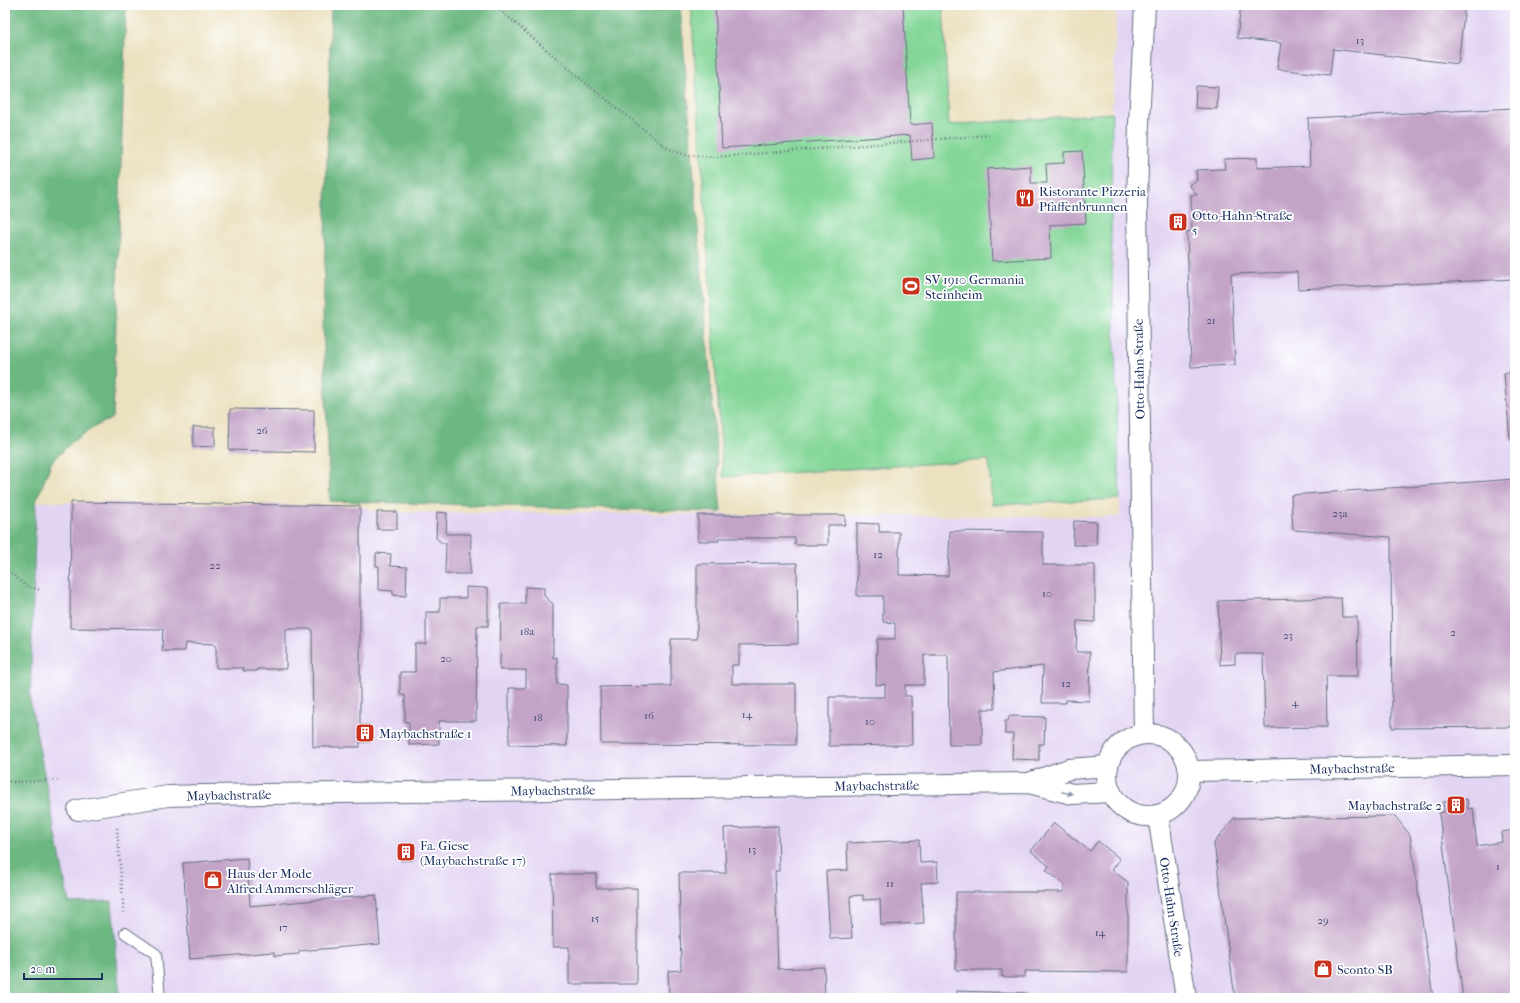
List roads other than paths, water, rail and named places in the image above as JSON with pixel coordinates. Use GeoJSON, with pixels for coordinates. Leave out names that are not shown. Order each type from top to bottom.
{"type":"FeatureCollection","features":[{"type":"Feature","properties":{"kind":"street","name":"Otto-Hahn-Straße"},"geometry":{"type":"LineString","coordinates":[[1144,734],[1137,203],[1139,123],[1145,5]]}},
{"type":"Feature","properties":{"kind":"street"},"geometry":{"type":"LineString","coordinates":[[1144,734],[1157,734],[1170,739],[1180,748],[1190,771],[1189,783],[1185,794],[1178,803],[1169,810],[1158,815],[1144,816],[1130,812],[1119,804],[1111,792],[1107,779],[1108,766],[1112,754],[1121,744],[1132,737],[1144,734]]}},
{"type":"Feature","properties":{"kind":"street","name":"Maybachstraße"},"geometry":{"type":"LineString","coordinates":[[1190,771],[1515,765]]}},
{"type":"Feature","properties":{"kind":"street","name":"Maybachstraße"},"geometry":{"type":"LineString","coordinates":[[1029,783],[1069,769],[1108,766]]}},
{"type":"Feature","properties":{"kind":"street","name":"Maybachstraße"},"geometry":{"type":"LineString","coordinates":[[78,810],[168,796],[205,795],[1029,783],[1072,794],[1111,792]]}},
{"type":"Feature","properties":{"kind":"street","name":"Otto-Hahn-Straße"},"geometry":{"type":"LineString","coordinates":[[1158,815],[1186,998]]}},
{"type":"Feature","properties":{"kind":"lane"},"geometry":{"type":"LineString","coordinates":[[125,934],[156,954],[160,998]]}},
{"type":"Feature","properties":{"kind":"place","name":"Ristorante Pizzeria Pfaffenbrunnen"},"geometry":{"type":"Point","coordinates":[1025,198]}},
{"type":"Feature","properties":{"kind":"place","name":"Otto-Hahn-Straße 5"},"geometry":{"type":"Point","coordinates":[1178,222]}},
{"type":"Feature","properties":{"kind":"place","name":"SV 1910 Germania Steinheim"},"geometry":{"type":"Point","coordinates":[911,286]}},
{"type":"Feature","properties":{"kind":"place","name":"Maybachstraße 1"},"geometry":{"type":"Point","coordinates":[365,733]}},
{"type":"Feature","properties":{"kind":"place","name":"Maybachstraße 2"},"geometry":{"type":"Point","coordinates":[1456,805]}},
{"type":"Feature","properties":{"kind":"place","name":"Fa. Giese (Maybachstraße 17)"},"geometry":{"type":"Point","coordinates":[406,852]}},
{"type":"Feature","properties":{"kind":"place","name":"Haus der Mode Alfred Ammerschläger"},"geometry":{"type":"Point","coordinates":[213,880]}},
{"type":"Feature","properties":{"kind":"place","name":"Sconto SB"},"geometry":{"type":"Point","coordinates":[1323,969]}}]}
